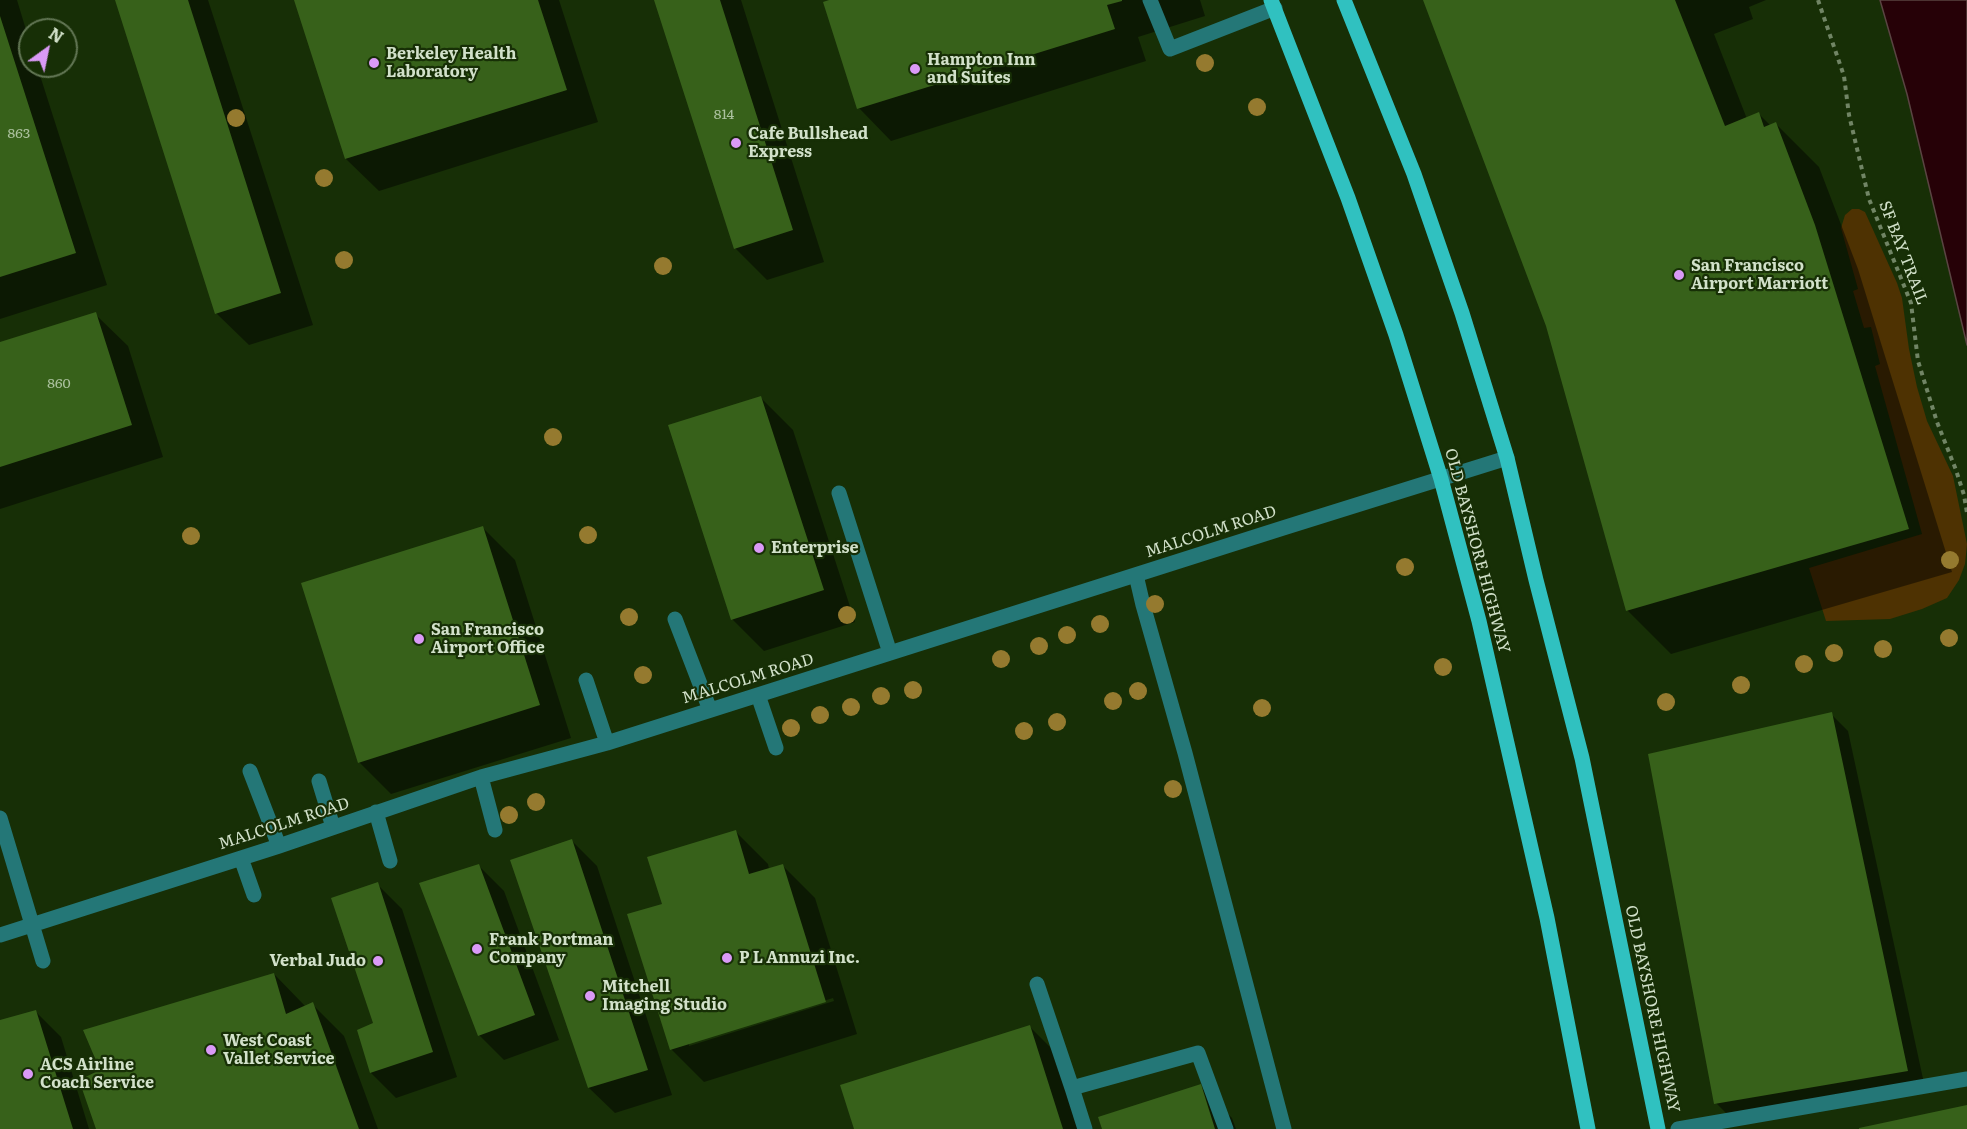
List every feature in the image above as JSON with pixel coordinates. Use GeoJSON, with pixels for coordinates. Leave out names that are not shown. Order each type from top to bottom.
{"type":"FeatureCollection","features":[{"type":"Feature","properties":{"kind":"main road","name":"OLD BAYSHORE HIGHWAY"},"geometry":{"type":"LineString","coordinates":[[1344,0],[1370,61],[1421,196],[1462,313],[1508,458],[1536,580],[1582,758],[1658,1129]]}},
{"type":"Feature","properties":{"kind":"main road","name":"OLD BAYSHORE HIGHWAY"},"geometry":{"type":"LineString","coordinates":[[1273,4],[1352,208],[1396,335],[1441,479],[1479,621],[1547,918],[1588,1129]]}},
{"type":"Feature","properties":{"kind":"street"},"geometry":{"type":"LineString","coordinates":[[1150,0],[1170,49],[1273,4]]}},
{"type":"Feature","properties":{"kind":"street","name":"MALCOLM ROAD"},"geometry":{"type":"LineString","coordinates":[[0,935],[279,846],[481,777],[606,743],[1508,458]]}},
{"type":"Feature","properties":{"kind":"street"},"geometry":{"type":"LineString","coordinates":[[839,493],[890,653]]}},
{"type":"Feature","properties":{"kind":"street"},"geometry":{"type":"LineString","coordinates":[[1136,575],[1284,1129]]}},
{"type":"Feature","properties":{"kind":"street"},"geometry":{"type":"LineString","coordinates":[[675,618],[710,710]]}},
{"type":"Feature","properties":{"kind":"street"},"geometry":{"type":"LineString","coordinates":[[586,680],[606,743]]}},
{"type":"Feature","properties":{"kind":"street"},"geometry":{"type":"LineString","coordinates":[[758,695],[776,748]]}},
{"type":"Feature","properties":{"kind":"street"},"geometry":{"type":"LineString","coordinates":[[250,771],[279,846]]}},
{"type":"Feature","properties":{"kind":"street"},"geometry":{"type":"LineString","coordinates":[[481,777],[495,830]]}},
{"type":"Feature","properties":{"kind":"street"},"geometry":{"type":"LineString","coordinates":[[319,781],[333,827]]}},
{"type":"Feature","properties":{"kind":"street"},"geometry":{"type":"LineString","coordinates":[[376,812],[390,861]]}},
{"type":"Feature","properties":{"kind":"street"},"geometry":{"type":"LineString","coordinates":[[0,818],[43,961]]}},
{"type":"Feature","properties":{"kind":"street"},"geometry":{"type":"LineString","coordinates":[[241,858],[254,895]]}},
{"type":"Feature","properties":{"kind":"street"},"geometry":{"type":"LineString","coordinates":[[1037,984],[1085,1129]]}},
{"type":"Feature","properties":{"kind":"street"},"geometry":{"type":"LineString","coordinates":[[1072,1088],[1198,1053],[1226,1129]]}},
{"type":"Feature","properties":{"kind":"street"},"geometry":{"type":"LineString","coordinates":[[1678,1129],[1967,1079]]}},
{"type":"Feature","properties":{"kind":"path","name":"SF BAY TRAIL"},"geometry":{"type":"LineString","coordinates":[[1818,0],[1844,76],[1849,114],[1869,199],[1911,303],[1918,361],[1930,405],[1961,487],[1967,513]]}},
{"type":"Feature","properties":{"kind":"shaded area"},"geometry":{"type":"Polygon","coordinates":[[[1880,0],[1967,0],[1967,345],[1907,94],[1880,0]]]}},
{"type":"Feature","properties":{"kind":"shaded area"},"geometry":{"type":"Polygon","coordinates":[[[1852,209],[1865,212],[1897,283],[1902,298],[1917,387],[1927,421],[1953,476],[1967,544],[1965,564],[1959,580],[1947,598],[1890,619],[1826,621],[1809,568],[1922,534],[1875,366],[1880,364],[1871,327],[1864,328],[1853,291],[1858,289],[1841,228],[1845,215],[1852,209]]]}},
{"type":"Feature","properties":{"kind":"building"},"geometry":{"type":"Polygon","coordinates":[[[115,0],[188,0],[281,293],[215,314],[115,0]]]}},
{"type":"Feature","properties":{"kind":"building"},"geometry":{"type":"Polygon","coordinates":[[[294,0],[538,0],[567,90],[345,159],[294,0]]]}},
{"type":"Feature","properties":{"kind":"building"},"geometry":{"type":"Polygon","coordinates":[[[654,0],[720,0],[793,230],[734,249],[654,0]]]}},
{"type":"Feature","properties":{"kind":"building","name":"Hampton Inn and Suites"},"geometry":{"type":"Polygon","coordinates":[[[829,0],[1122,1],[1107,5],[1115,29],[857,109],[823,2],[829,0]]]}},
{"type":"Feature","properties":{"kind":"building","name":"San Francisco Airport Marriott"},"geometry":{"type":"Polygon","coordinates":[[[1423,0],[1675,0],[1725,126],[1759,112],[1764,127],[1776,122],[1815,225],[1909,529],[1626,611],[1546,326],[1423,0]]]}},
{"type":"Feature","properties":{"kind":"building"},"geometry":{"type":"Polygon","coordinates":[[[0,16],[76,253],[0,277],[0,16]]]}},
{"type":"Feature","properties":{"kind":"building"},"geometry":{"type":"Polygon","coordinates":[[[96,312],[132,425],[0,467],[0,342],[96,312]]]}},
{"type":"Feature","properties":{"kind":"building","name":"Enterprise"},"geometry":{"type":"Polygon","coordinates":[[[761,396],[824,590],[731,620],[668,425],[761,396]]]}},
{"type":"Feature","properties":{"kind":"building","name":"San Francisco Airport Office"},"geometry":{"type":"Polygon","coordinates":[[[483,526],[540,705],[358,763],[301,583],[483,526]]]}},
{"type":"Feature","properties":{"kind":"building"},"geometry":{"type":"Polygon","coordinates":[[[1832,712],[1908,1071],[1714,1104],[1648,754],[1832,712]]]}},
{"type":"Feature","properties":{"kind":"building","name":"P L Annuzi Inc."},"geometry":{"type":"Polygon","coordinates":[[[736,830],[749,874],[783,864],[826,1002],[670,1050],[627,914],[662,904],[647,857],[736,830]]]}},
{"type":"Feature","properties":{"kind":"building","name":"Mitchell Imaging Studio"},"geometry":{"type":"Polygon","coordinates":[[[572,839],[648,1070],[588,1088],[510,860],[572,839]]]}},
{"type":"Feature","properties":{"kind":"building","name":"Frank Portman Company"},"geometry":{"type":"Polygon","coordinates":[[[479,864],[535,1015],[478,1036],[419,883],[479,864]]]}},
{"type":"Feature","properties":{"kind":"building","name":"Verbal Judo"},"geometry":{"type":"Polygon","coordinates":[[[378,882],[433,1052],[370,1073],[357,1030],[373,1023],[331,898],[378,882]]]}},
{"type":"Feature","properties":{"kind":"building","name":"West Coast Vallet Service"},"geometry":{"type":"Polygon","coordinates":[[[274,973],[286,1014],[313,1002],[359,1129],[96,1129],[79,1080],[100,1070],[83,1030],[274,973]]]}},
{"type":"Feature","properties":{"kind":"building","name":"ACS Airline Coach Service"},"geometry":{"type":"Polygon","coordinates":[[[36,1010],[73,1129],[0,1129],[0,1020],[36,1010]]]}},
{"type":"Feature","properties":{"kind":"building"},"geometry":{"type":"Polygon","coordinates":[[[1030,1025],[1063,1129],[854,1129],[840,1085],[1030,1025]]]}},
{"type":"Feature","properties":{"kind":"building"},"geometry":{"type":"Polygon","coordinates":[[[1201,1084],[1215,1129],[1102,1129],[1098,1117],[1201,1084]]]}},
{"type":"Feature","properties":{"kind":"building"},"geometry":{"type":"Polygon","coordinates":[[[1967,1105],[1967,1129],[1859,1129],[1859,1128],[1967,1105]]]}},
{"type":"Feature","properties":{"kind":"place","name":"Berkeley Health Laboratory"},"geometry":{"type":"Point","coordinates":[374,63]}},
{"type":"Feature","properties":{"kind":"place","name":"Hampton Inn and Suites"},"geometry":{"type":"Point","coordinates":[915,69]}},
{"type":"Feature","properties":{"kind":"place","name":"Cafe Bullshead Express"},"geometry":{"type":"Point","coordinates":[736,143]}},
{"type":"Feature","properties":{"kind":"place","name":"San Francisco Airport Marriott"},"geometry":{"type":"Point","coordinates":[1679,275]}},
{"type":"Feature","properties":{"kind":"place","name":"Enterprise"},"geometry":{"type":"Point","coordinates":[759,548]}},
{"type":"Feature","properties":{"kind":"place","name":"San Francisco Airport Office"},"geometry":{"type":"Point","coordinates":[419,639]}},
{"type":"Feature","properties":{"kind":"place","name":"Frank Portman Company"},"geometry":{"type":"Point","coordinates":[477,949]}},
{"type":"Feature","properties":{"kind":"place","name":"P L Annuzi Inc."},"geometry":{"type":"Point","coordinates":[727,958]}},
{"type":"Feature","properties":{"kind":"place","name":"Verbal Judo"},"geometry":{"type":"Point","coordinates":[378,961]}},
{"type":"Feature","properties":{"kind":"place","name":"Mitchell Imaging Studio"},"geometry":{"type":"Point","coordinates":[590,996]}},
{"type":"Feature","properties":{"kind":"place","name":"West Coast Vallet Service"},"geometry":{"type":"Point","coordinates":[211,1050]}},
{"type":"Feature","properties":{"kind":"place","name":"ACS Airline Coach Service"},"geometry":{"type":"Point","coordinates":[28,1074]}}]}
